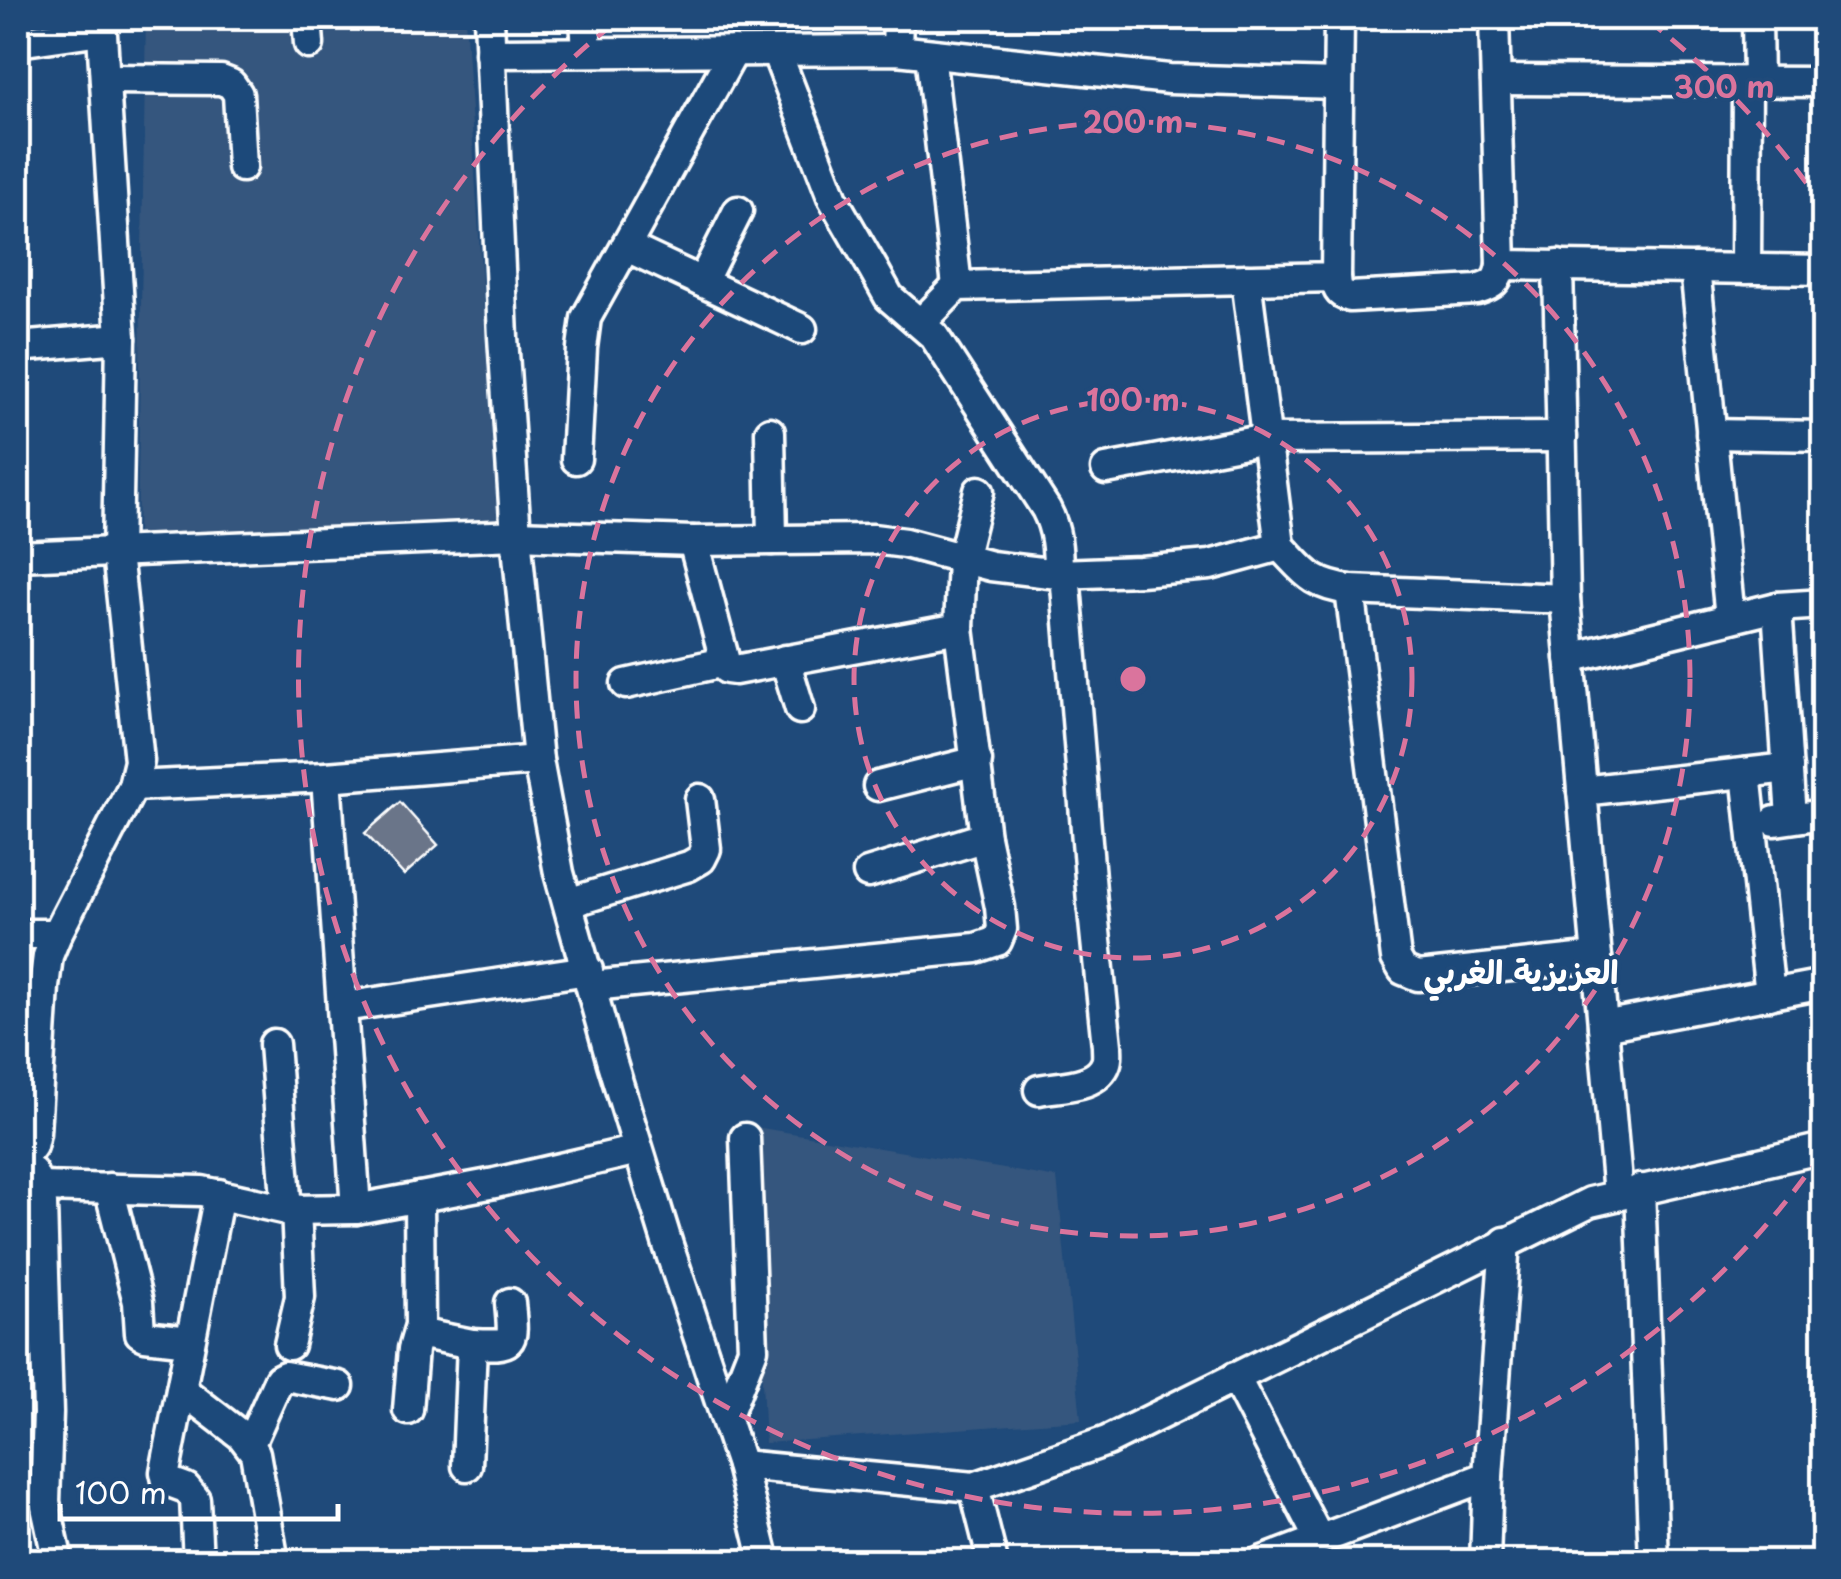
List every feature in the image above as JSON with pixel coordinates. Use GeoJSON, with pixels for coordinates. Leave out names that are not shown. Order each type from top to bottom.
{"type":"FeatureCollection","features":[{"type":"Feature","properties":{"kind":"street"},"geometry":{"type":"LineString","coordinates":[[489,18],[516,535],[538,760],[560,873],[612,1063],[741,1465],[759,1560]]}},
{"type":"Feature","properties":{"kind":"street"},"geometry":{"type":"LineString","coordinates":[[585,18],[586,52]]}},
{"type":"Feature","properties":{"kind":"street"},"geometry":{"type":"LineString","coordinates":[[897,50],[898,18]]}},
{"type":"Feature","properties":{"kind":"street"},"geometry":{"type":"LineString","coordinates":[[1339,18],[1336,277],[1338,290],[1350,297],[1477,290],[1499,278],[1494,18]]}},
{"type":"Feature","properties":{"kind":"street"},"geometry":{"type":"LineString","coordinates":[[1746,269],[1757,18]]}},
{"type":"Feature","properties":{"kind":"street"},"geometry":{"type":"LineString","coordinates":[[18,42],[101,24],[121,338],[117,553],[139,761],[133,786],[48,956],[35,1134],[32,1146],[21,1156],[39,1186],[42,1204],[48,1413],[45,1502],[58,1562]]}},
{"type":"Feature","properties":{"kind":"street"},"geometry":{"type":"LineString","coordinates":[[490,53],[897,50],[1169,79],[1337,84]]}},
{"type":"Feature","properties":{"kind":"street"},"geometry":{"type":"LineString","coordinates":[[576,459],[586,318],[734,51]]}},
{"type":"Feature","properties":{"kind":"street"},"geometry":{"type":"LineString","coordinates":[[776,51],[833,199],[890,296],[934,336],[1046,509],[1058,542],[1107,1046],[1106,1063],[1098,1076],[1040,1090]]}},
{"type":"Feature","properties":{"kind":"street"},"geometry":{"type":"LineString","coordinates":[[930,54],[957,286]]}},
{"type":"Feature","properties":{"kind":"street"},"geometry":{"type":"LineString","coordinates":[[105,79],[220,80],[231,84],[238,94],[242,167]]}},
{"type":"Feature","properties":{"kind":"street"},"geometry":{"type":"LineString","coordinates":[[1496,80],[1824,82]]}},
{"type":"Feature","properties":{"kind":"street"},"geometry":{"type":"LineString","coordinates":[[702,282],[738,211]]}},
{"type":"Feature","properties":{"kind":"street"},"geometry":{"type":"LineString","coordinates":[[627,247],[802,329]]}},
{"type":"Feature","properties":{"kind":"street"},"geometry":{"type":"LineString","coordinates":[[1500,264],[1824,270]]}},
{"type":"Feature","properties":{"kind":"street"},"geometry":{"type":"LineString","coordinates":[[1558,265],[1565,599],[1603,1026],[1629,1192],[1654,1562]]}},
{"type":"Feature","properties":{"kind":"street"},"geometry":{"type":"LineString","coordinates":[[1695,268],[1730,618]]}},
{"type":"Feature","properties":{"kind":"street"},"geometry":{"type":"LineString","coordinates":[[921,323],[957,286],[1336,277]]}},
{"type":"Feature","properties":{"kind":"street"},"geometry":{"type":"LineString","coordinates":[[1246,280],[1280,546],[1312,580],[1350,590],[1565,599]]}},
{"type":"Feature","properties":{"kind":"street"},"geometry":{"type":"LineString","coordinates":[[18,346],[121,338]]}},
{"type":"Feature","properties":{"kind":"street"},"geometry":{"type":"LineString","coordinates":[[770,432],[772,540]]}},
{"type":"Feature","properties":{"kind":"street"},"geometry":{"type":"LineString","coordinates":[[1711,434],[1824,436]]}},
{"type":"Feature","properties":{"kind":"street"},"geometry":{"type":"LineString","coordinates":[[1106,469],[1266,439],[1562,437]]}},
{"type":"Feature","properties":{"kind":"street"},"geometry":{"type":"LineString","coordinates":[[342,1007],[590,978],[976,948],[997,940],[1002,929],[1000,907],[985,838],[959,628],[962,560],[979,491]]}},
{"type":"Feature","properties":{"kind":"street"},"geometry":{"type":"LineString","coordinates":[[18,556],[516,535],[693,541],[873,540],[905,543],[990,566],[1062,574],[1210,565],[1280,546]]}},
{"type":"Feature","properties":{"kind":"street"},"geometry":{"type":"LineString","coordinates":[[693,541],[728,668],[735,670],[959,628]]}},
{"type":"Feature","properties":{"kind":"street"},"geometry":{"type":"LineString","coordinates":[[1350,590],[1396,958],[1402,970],[1418,976],[1597,958]]}},
{"type":"Feature","properties":{"kind":"street"},"geometry":{"type":"LineString","coordinates":[[1570,658],[1777,608],[1824,604]]}},
{"type":"Feature","properties":{"kind":"street"},"geometry":{"type":"LineString","coordinates":[[1777,608],[1791,818]]}},
{"type":"Feature","properties":{"kind":"street"},"geometry":{"type":"LineString","coordinates":[[785,660],[800,709]]}},
{"type":"Feature","properties":{"kind":"street"},"geometry":{"type":"LineString","coordinates":[[626,684],[724,662]]}},
{"type":"Feature","properties":{"kind":"street"},"geometry":{"type":"LineString","coordinates":[[133,786],[326,777],[538,760]]}},
{"type":"Feature","properties":{"kind":"street"},"geometry":{"type":"LineString","coordinates":[[878,786],[977,761]]}},
{"type":"Feature","properties":{"kind":"street"},"geometry":{"type":"LineString","coordinates":[[1582,791],[1788,768]]}},
{"type":"Feature","properties":{"kind":"street"},"geometry":{"type":"LineString","coordinates":[[1746,772],[1770,995]]}},
{"type":"Feature","properties":{"kind":"street"},"geometry":{"type":"LineString","coordinates":[[326,777],[356,1209]]}},
{"type":"Feature","properties":{"kind":"street"},"geometry":{"type":"LineString","coordinates":[[568,903],[701,859],[706,849],[700,799]]}},
{"type":"Feature","properties":{"kind":"street"},"geometry":{"type":"LineString","coordinates":[[1752,824],[1824,814]]}},
{"type":"Feature","properties":{"kind":"street"},"geometry":{"type":"LineString","coordinates":[[868,874],[985,838]]}},
{"type":"Feature","properties":{"kind":"street"},"geometry":{"type":"LineString","coordinates":[[18,934],[57,934]]}},
{"type":"Feature","properties":{"kind":"street"},"geometry":{"type":"LineString","coordinates":[[1603,1026],[1824,984]]}},
{"type":"Feature","properties":{"kind":"street"},"geometry":{"type":"LineString","coordinates":[[274,1044],[300,1297],[289,1345]]}},
{"type":"Feature","properties":{"kind":"street"},"geometry":{"type":"LineString","coordinates":[[726,1418],[753,1349],[746,1138]]}},
{"type":"Feature","properties":{"kind":"street"},"geometry":{"type":"LineString","coordinates":[[741,1465],[974,1487],[1107,1441],[1570,1210],[1629,1192],[1824,1148]]}},
{"type":"Feature","properties":{"kind":"street"},"geometry":{"type":"LineString","coordinates":[[39,1186],[202,1191],[292,1210],[356,1209],[495,1183],[638,1150]]}},
{"type":"Feature","properties":{"kind":"street"},"geometry":{"type":"LineString","coordinates":[[109,1188],[138,1302],[140,1333],[190,1341]]}},
{"type":"Feature","properties":{"kind":"street"},"geometry":{"type":"LineString","coordinates":[[198,1562],[194,1499],[186,1488],[168,1481],[165,1472],[219,1194]]}},
{"type":"Feature","properties":{"kind":"street"},"geometry":{"type":"LineString","coordinates":[[408,1410],[418,1333],[419,1197]]}},
{"type":"Feature","properties":{"kind":"street"},"geometry":{"type":"LineString","coordinates":[[1485,1562],[1505,1242]]}},
{"type":"Feature","properties":{"kind":"street"},"geometry":{"type":"LineString","coordinates":[[418,1333],[472,1344],[503,1345],[513,1336],[510,1303]]}},
{"type":"Feature","properties":{"kind":"street"},"geometry":{"type":"LineString","coordinates":[[467,1466],[472,1344]]}},
{"type":"Feature","properties":{"kind":"street"},"geometry":{"type":"LineString","coordinates":[[250,1444],[278,1379],[285,1376],[339,1386]]}},
{"type":"Feature","properties":{"kind":"street"},"geometry":{"type":"LineString","coordinates":[[1235,1377],[1303,1550]]}},
{"type":"Feature","properties":{"kind":"street"},"geometry":{"type":"LineString","coordinates":[[181,1389],[250,1444],[255,1453],[274,1562]]}},
{"type":"Feature","properties":{"kind":"street"},"geometry":{"type":"LineString","coordinates":[[1260,1562],[1303,1550],[1488,1476]]}},
{"type":"Feature","properties":{"kind":"street"},"geometry":{"type":"LineString","coordinates":[[974,1487],[992,1562]]}},
{"type":"Feature","properties":{"kind":"shaded area"},"geometry":{"type":"Polygon","coordinates":[[[146,18],[465,18],[497,520],[137,544],[146,18]]]}},
{"type":"Feature","properties":{"kind":"shaded area"},"geometry":{"type":"Polygon","coordinates":[[[595,18],[867,18],[595,23],[595,18]]]}},
{"type":"Feature","properties":{"kind":"shaded area"},"geometry":{"type":"Polygon","coordinates":[[[750,1126],[1057,1178],[1081,1420],[765,1443],[750,1126]]]}},
{"type":"Feature","properties":{"kind":"building"},"geometry":{"type":"Polygon","coordinates":[[[400,802],[438,845],[404,875],[365,833],[400,802]]]}},
{"type":"Feature","properties":{"kind":"district","name":"العزيزية الغربي"},"geometry":{"type":"Point","coordinates":[1521,971]}}]}
